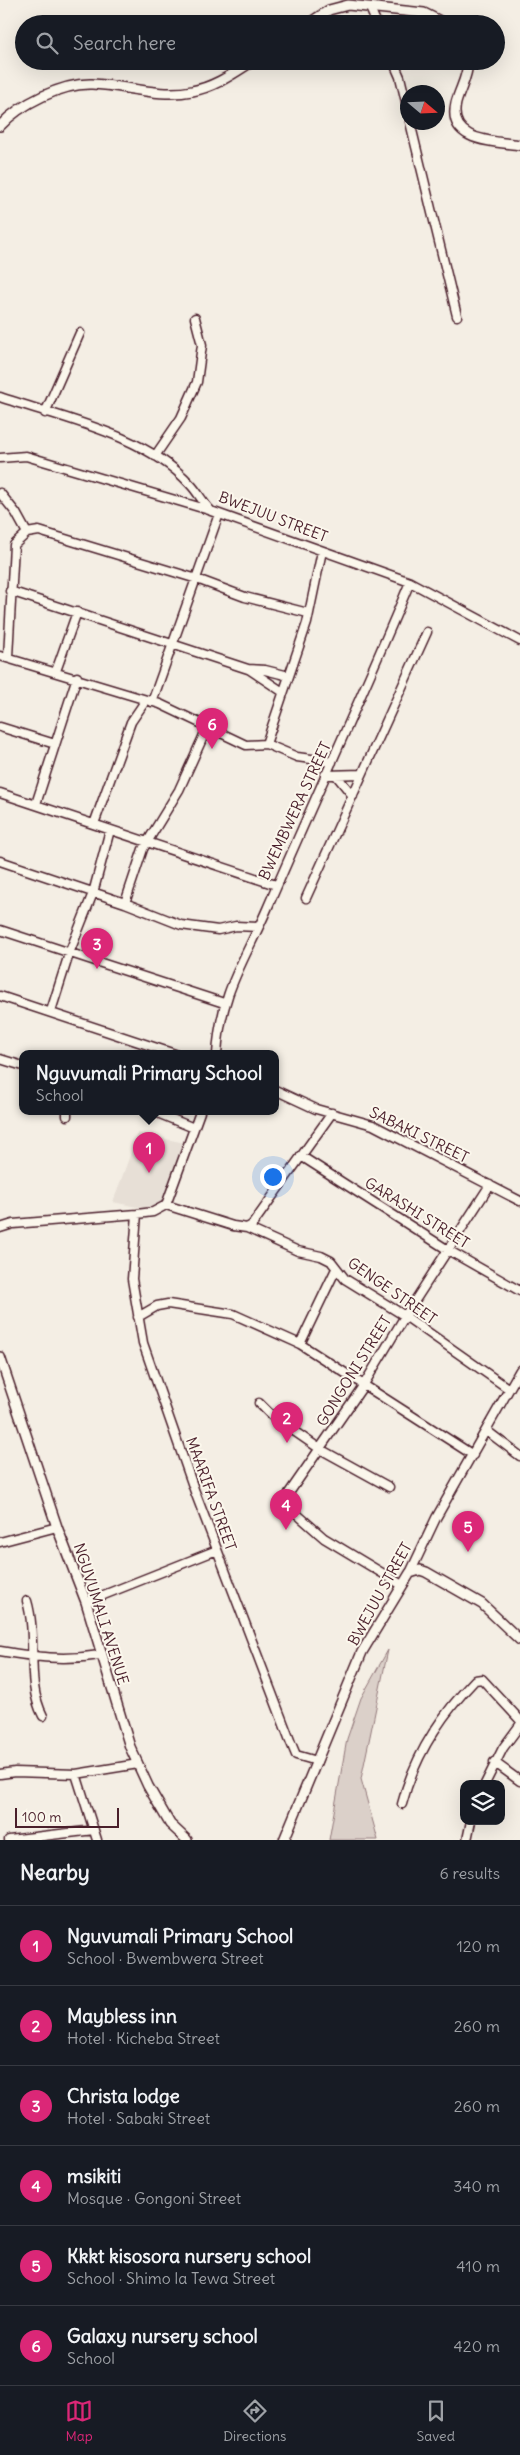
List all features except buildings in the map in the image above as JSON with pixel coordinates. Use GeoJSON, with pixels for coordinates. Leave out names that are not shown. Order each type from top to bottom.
{"type":"FeatureCollection","features":[{"type":"Feature","properties":{"kind":"street"},"geometry":{"type":"LineString","coordinates":[[322,15],[330,10],[348,5],[388,8],[428,15]]}},
{"type":"Feature","properties":{"kind":"street"},"geometry":{"type":"LineString","coordinates":[[370,8],[373,15]]}},
{"type":"Feature","properties":{"kind":"street"},"geometry":{"type":"LineString","coordinates":[[0,126],[11,114],[47,93],[90,84],[164,93],[191,92],[221,81],[239,70]]}},
{"type":"Feature","properties":{"kind":"street"},"geometry":{"type":"LineString","coordinates":[[397,70],[402,85]]}},
{"type":"Feature","properties":{"kind":"street"},"geometry":{"type":"LineString","coordinates":[[467,70],[465,80],[456,103],[455,120],[463,132],[481,140],[520,146]]}},
{"type":"Feature","properties":{"kind":"street"},"geometry":{"type":"LineString","coordinates":[[412,130],[457,316]]}},
{"type":"Feature","properties":{"kind":"street"},"geometry":{"type":"LineString","coordinates":[[155,456],[181,418],[197,382],[202,345],[195,318]]}},
{"type":"Feature","properties":{"kind":"street"},"geometry":{"type":"LineString","coordinates":[[45,413],[80,333]]}},
{"type":"Feature","properties":{"kind":"street","name":"BWEJUU STREET"},"geometry":{"type":"LineString","coordinates":[[0,398],[88,425],[155,456],[190,484],[215,512],[410,582],[520,641]]}},
{"type":"Feature","properties":{"kind":"street"},"geometry":{"type":"LineString","coordinates":[[0,458],[26,456],[215,512],[197,579],[174,643],[149,701],[131,722],[94,824]]}},
{"type":"Feature","properties":{"kind":"street"},"geometry":{"type":"LineString","coordinates":[[0,493],[16,513],[27,533]]}},
{"type":"Feature","properties":{"kind":"street"},"geometry":{"type":"LineString","coordinates":[[308,614],[245,598],[197,579],[39,532],[27,533],[14,545],[4,656],[77,677],[149,701],[208,726],[246,745],[266,744],[297,757],[332,762]]}},
{"type":"Feature","properties":{"kind":"street"},"geometry":{"type":"LineString","coordinates":[[266,744],[290,676],[314,594],[322,551]]}},
{"type":"Feature","properties":{"kind":"street","name":"BWEMBWERA STREET"},"geometry":{"type":"LineString","coordinates":[[218,1050],[219,1029],[224,1003],[232,980],[258,927],[332,762],[410,582]]}},
{"type":"Feature","properties":{"kind":"street"},"geometry":{"type":"LineString","coordinates":[[10,591],[174,643],[248,669],[283,692]]}},
{"type":"Feature","properties":{"kind":"street"},"geometry":{"type":"LineString","coordinates":[[56,671],[77,612]]}},
{"type":"Feature","properties":{"kind":"street"},"geometry":{"type":"LineString","coordinates":[[306,898],[427,632]]}},
{"type":"Feature","properties":{"kind":"street"},"geometry":{"type":"LineString","coordinates":[[248,669],[265,670],[290,676]]}},
{"type":"Feature","properties":{"kind":"street"},"geometry":{"type":"LineString","coordinates":[[36,804],[77,677]]}},
{"type":"Feature","properties":{"kind":"street"},"geometry":{"type":"LineString","coordinates":[[0,726],[55,744]]}},
{"type":"Feature","properties":{"kind":"street"},"geometry":{"type":"LineString","coordinates":[[125,903],[144,849],[150,842],[190,770],[208,726]]}},
{"type":"Feature","properties":{"kind":"street"},"geometry":{"type":"LineString","coordinates":[[326,775],[362,774]]}},
{"type":"Feature","properties":{"kind":"street"},"geometry":{"type":"LineString","coordinates":[[336,775],[353,796]]}},
{"type":"Feature","properties":{"kind":"street"},"geometry":{"type":"LineString","coordinates":[[0,793],[276,885]]}},
{"type":"Feature","properties":{"kind":"street"},"geometry":{"type":"LineString","coordinates":[[51,1011],[70,951],[93,894],[110,830]]}},
{"type":"Feature","properties":{"kind":"street"},"geometry":{"type":"LineString","coordinates":[[0,861],[93,894],[125,903],[181,925],[218,930],[236,926],[258,927]]}},
{"type":"Feature","properties":{"kind":"street"},"geometry":{"type":"LineString","coordinates":[[0,930],[70,951],[224,1003]]}},
{"type":"Feature","properties":{"kind":"street"},"geometry":{"type":"LineString","coordinates":[[0,996],[51,1011],[163,1050]]}},
{"type":"Feature","properties":{"kind":"street"},"geometry":{"type":"LineString","coordinates":[[0,1059],[19,1065]]}},
{"type":"Feature","properties":{"kind":"street","name":"SABAKI STREET"},"geometry":{"type":"LineString","coordinates":[[279,1092],[332,1113],[373,1124],[520,1201]]}},
{"type":"Feature","properties":{"kind":"street"},"geometry":{"type":"LineString","coordinates":[[247,1228],[252,1225],[332,1113]]}},
{"type":"Feature","properties":{"kind":"street"},"geometry":{"type":"LineString","coordinates":[[162,1115],[194,1128]]}},
{"type":"Feature","properties":{"kind":"street"},"geometry":{"type":"LineString","coordinates":[[0,1228],[13,1224],[153,1212],[166,1205],[199,1115]]}},
{"type":"Feature","properties":{"kind":"street","name":"GARASHI STREET"},"geometry":{"type":"LineString","coordinates":[[301,1156],[448,1250],[520,1291]]}},
{"type":"Feature","properties":{"kind":"street","name":"GONGONI STREET"},"geometry":{"type":"LineString","coordinates":[[402,1585],[324,1538],[289,1507],[289,1494],[363,1386],[405,1316],[490,1184]]}},
{"type":"Feature","properties":{"kind":"street","name":"GENGE STREET"},"geometry":{"type":"LineString","coordinates":[[166,1205],[247,1228],[298,1251],[321,1256],[331,1261],[336,1270],[345,1279],[405,1316],[509,1389]]}},
{"type":"Feature","properties":{"kind":"street","name":"MAARIFA STREET"},"geometry":{"type":"LineString","coordinates":[[137,1214],[132,1279],[142,1343],[217,1550],[296,1754],[317,1761]]}},
{"type":"Feature","properties":{"kind":"street"},"geometry":{"type":"LineString","coordinates":[[300,1344],[336,1270]]}},
{"type":"Feature","properties":{"kind":"street"},"geometry":{"type":"LineString","coordinates":[[138,1317],[156,1306],[168,1304],[224,1312],[300,1344],[473,1455]]}},
{"type":"Feature","properties":{"kind":"street","name":"NGUVUMALI AVENUE"},"geometry":{"type":"LineString","coordinates":[[0,1358],[57,1527],[86,1602],[100,1655],[130,1747],[148,1786],[170,1824],[187,1840]]}},
{"type":"Feature","properties":{"kind":"street","name":"BWEJUU STREET"},"geometry":{"type":"LineString","coordinates":[[284,1840],[362,1652],[410,1573],[436,1518],[520,1370]]}},
{"type":"Feature","properties":{"kind":"street"},"geometry":{"type":"LineString","coordinates":[[259,1403],[272,1416],[294,1429],[320,1449],[389,1487]]}},
{"type":"Feature","properties":{"kind":"street"},"geometry":{"type":"LineString","coordinates":[[487,1431],[520,1456]]}},
{"type":"Feature","properties":{"kind":"street"},"geometry":{"type":"LineString","coordinates":[[0,1542],[57,1527]]}},
{"type":"Feature","properties":{"kind":"street"},"geometry":{"type":"LineString","coordinates":[[86,1602],[217,1550]]}},
{"type":"Feature","properties":{"kind":"street"},"geometry":{"type":"LineString","coordinates":[[410,1573],[420,1570],[426,1572],[482,1604],[520,1640]]}},
{"type":"Feature","properties":{"kind":"street"},"geometry":{"type":"LineString","coordinates":[[27,1601],[32,1618],[34,1696],[43,1716]]}},
{"type":"Feature","properties":{"kind":"street"},"geometry":{"type":"LineString","coordinates":[[0,1651],[72,1659],[100,1655]]}},
{"type":"Feature","properties":{"kind":"street"},"geometry":{"type":"LineString","coordinates":[[402,1804],[408,1784],[441,1719],[475,1680],[482,1680],[520,1720]]}},
{"type":"Feature","properties":{"kind":"street"},"geometry":{"type":"LineString","coordinates":[[487,1780],[494,1762],[520,1725]]}},
{"type":"Feature","properties":{"kind":"street"},"geometry":{"type":"LineString","coordinates":[[494,1762],[520,1781]]}},
{"type":"Feature","properties":{"kind":"street"},"geometry":{"type":"LineString","coordinates":[[0,1774],[14,1772],[76,1774],[138,1764]]}},
{"type":"Feature","properties":{"kind":"street"},"geometry":{"type":"LineString","coordinates":[[76,1774],[97,1840]]}},
{"type":"Feature","properties":{"kind":"street"},"geometry":{"type":"LineString","coordinates":[[467,1840],[470,1825]]}},
{"type":"Feature","properties":{"kind":"street"},"geometry":{"type":"LineString","coordinates":[[9,1840],[94,1830]]}},
{"type":"Feature","properties":{"kind":"shaded area"},"geometry":{"type":"Polygon","coordinates":[[[138,1133],[185,1143],[163,1202],[151,1210],[113,1202],[138,1133]]]}},
{"type":"Feature","properties":{"kind":"shaded area"},"geometry":{"type":"Polygon","coordinates":[[[388,1650],[361,1779],[378,1840],[329,1840],[347,1739],[361,1698],[388,1650]]]}},
{"type":"Feature","properties":{"kind":"place","name":"Galaxy nursery school"},"geometry":{"type":"Point","coordinates":[212,749]}},
{"type":"Feature","properties":{"kind":"place","name":"Christa lodge"},"geometry":{"type":"Point","coordinates":[97,969]}},
{"type":"Feature","properties":{"kind":"place","name":"Nguvumali Primary School"},"geometry":{"type":"Point","coordinates":[149,1173]}},
{"type":"Feature","properties":{"kind":"place","name":"Maybless inn"},"geometry":{"type":"Point","coordinates":[287,1443]}},
{"type":"Feature","properties":{"kind":"place","name":"msikiti"},"geometry":{"type":"Point","coordinates":[286,1530]}},
{"type":"Feature","properties":{"kind":"place","name":"Kkkt kisosora nursery school"},"geometry":{"type":"Point","coordinates":[468,1552]}}]}
